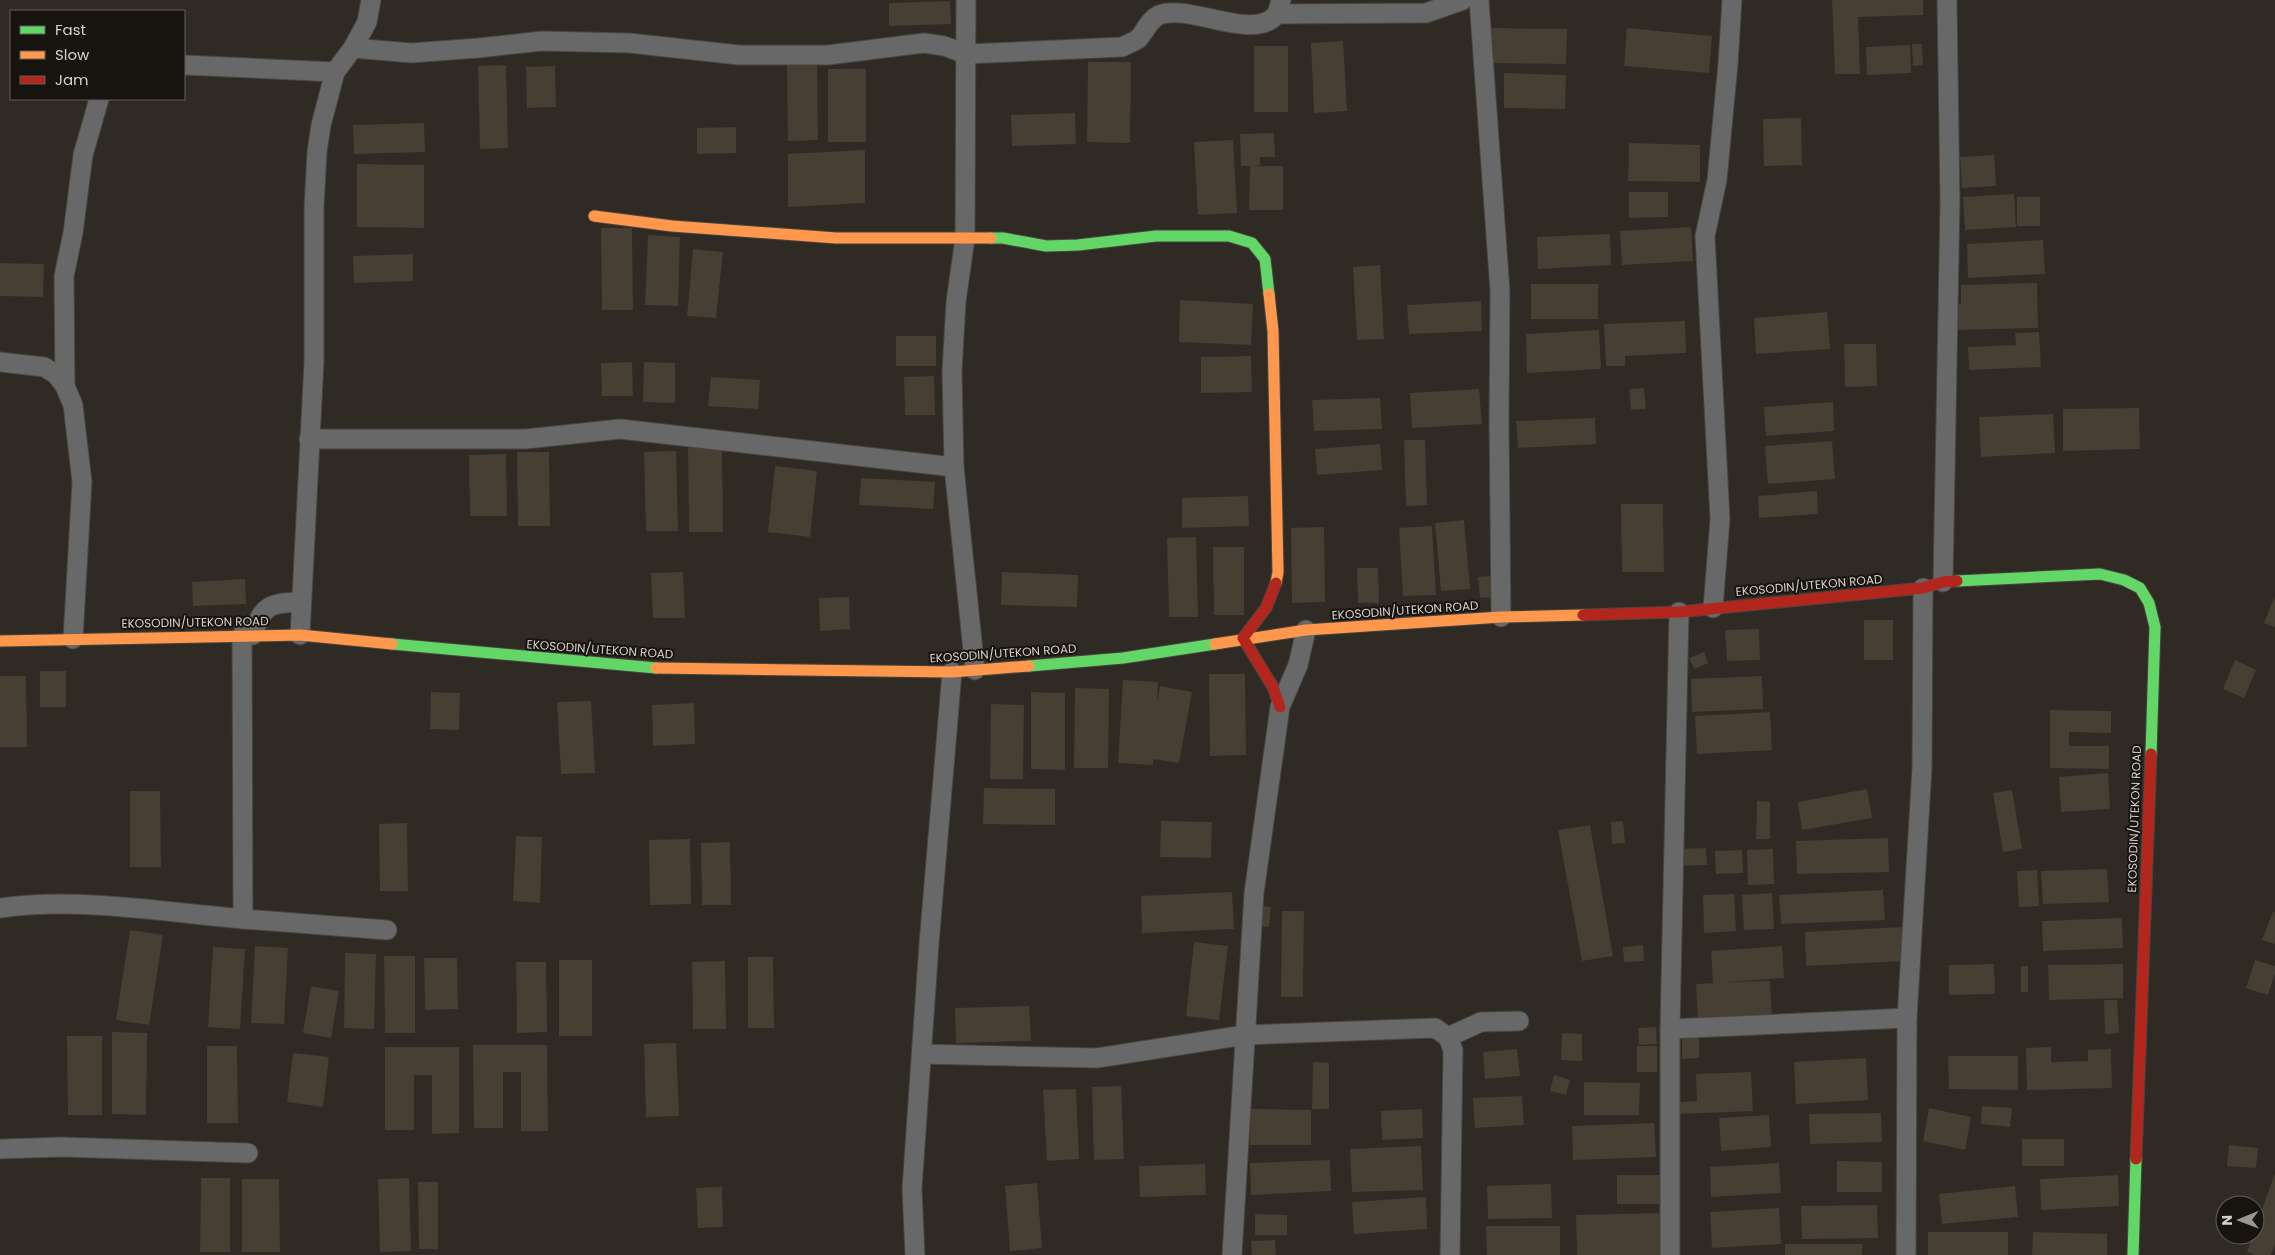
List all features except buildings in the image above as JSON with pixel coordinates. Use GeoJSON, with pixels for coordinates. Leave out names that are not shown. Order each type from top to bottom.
{"type":"FeatureCollection","features":[{"type":"Feature","properties":{"kind":"street"},"geometry":{"type":"LineString","coordinates":[[300,635],[300,602],[314,362],[314,208],[317,152],[321,125],[335,72],[353,48],[367,22],[371,0]]}},
{"type":"Feature","properties":{"kind":"street"},"geometry":{"type":"LineString","coordinates":[[966,0],[965,238],[956,302],[952,371],[954,467],[975,670]]}},
{"type":"Feature","properties":{"kind":"street"},"geometry":{"type":"LineString","coordinates":[[353,48],[411,52],[478,48],[542,41],[629,43],[739,54],[828,55],[924,43],[944,46],[966,54],[1122,47],[1138,38],[1148,23],[1160,15],[1177,13],[1238,25],[1267,22],[1279,7],[1426,13],[1463,0]]}},
{"type":"Feature","properties":{"kind":"street"},"geometry":{"type":"LineString","coordinates":[[1479,0],[1500,290],[1501,618]]}},
{"type":"Feature","properties":{"kind":"street"},"geometry":{"type":"LineString","coordinates":[[1714,608],[1720,520],[1705,236],[1717,180],[1732,0]]}},
{"type":"Feature","properties":{"kind":"street"},"geometry":{"type":"LineString","coordinates":[[1944,582],[1950,202],[1947,0]]}},
{"type":"Feature","properties":{"kind":"street"},"geometry":{"type":"LineString","coordinates":[[185,65],[335,72]]}},
{"type":"Feature","properties":{"kind":"street"},"geometry":{"type":"LineString","coordinates":[[65,386],[64,276],[73,233],[83,155],[99,100]]}},
{"type":"Feature","properties":{"kind":"street"},"geometry":{"type":"LineString","coordinates":[[594,216],[672,226],[836,238],[864,236],[929,240],[1003,238],[1046,246],[1078,245],[1156,236],[1229,236],[1252,243],[1265,259],[1272,331],[1278,572],[1275,590],[1268,607],[1243,638],[1273,687],[1280,707]]}},
{"type":"Feature","properties":{"kind":"street"},"geometry":{"type":"LineString","coordinates":[[0,362],[44,367],[56,374],[65,386],[73,405],[82,482],[73,638]]}},
{"type":"Feature","properties":{"kind":"street"},"geometry":{"type":"LineString","coordinates":[[309,439],[526,439],[620,429],[954,467]]}},
{"type":"Feature","properties":{"kind":"street","name":"EKOSODIN/UTEKON ROAD"},"geometry":{"type":"LineString","coordinates":[[0,641],[73,638],[300,635],[638,668],[952,672],[1123,658],[1243,638],[1306,630],[1501,618],[1679,612],[1923,588],[1944,582],[2100,574],[2122,578],[2138,586],[2150,601],[2155,627],[2133,1255]]}},
{"type":"Feature","properties":{"kind":"street"},"geometry":{"type":"LineString","coordinates":[[1906,1255],[1907,1018],[1922,768],[1923,588]]}},
{"type":"Feature","properties":{"kind":"street"},"geometry":{"type":"LineString","coordinates":[[243,919],[248,635],[266,607],[280,603],[300,602]]}},
{"type":"Feature","properties":{"kind":"street"},"geometry":{"type":"LineString","coordinates":[[1670,1255],[1670,1028],[1679,612]]}},
{"type":"Feature","properties":{"kind":"street"},"geometry":{"type":"LineString","coordinates":[[1232,1255],[1254,893],[1280,707],[1298,665],[1306,630]]}},
{"type":"Feature","properties":{"kind":"street"},"geometry":{"type":"LineString","coordinates":[[915,1255],[912,1189],[929,944],[952,672]]}},
{"type":"Feature","properties":{"kind":"street"},"geometry":{"type":"LineString","coordinates":[[0,908],[17,905],[83,905],[387,930]]}},
{"type":"Feature","properties":{"kind":"street"},"geometry":{"type":"LineString","coordinates":[[1670,1028],[1907,1018]]}},
{"type":"Feature","properties":{"kind":"street"},"geometry":{"type":"LineString","coordinates":[[1448,1037],[1481,1022],[1519,1022]]}},
{"type":"Feature","properties":{"kind":"street"},"geometry":{"type":"LineString","coordinates":[[922,1054],[1097,1058],[1245,1035],[1435,1028],[1448,1037],[1453,1050],[1450,1255]]}},
{"type":"Feature","properties":{"kind":"street"},"geometry":{"type":"LineString","coordinates":[[0,1149],[62,1147],[248,1153]]}},
{"type":"Feature","properties":{"kind":"traffic: fast"},"geometry":{"type":"LineString","coordinates":[[991,238],[1003,238],[1046,246],[1078,245],[1156,236],[1229,236],[1252,243],[1265,259],[1269,294]]}},
{"type":"Feature","properties":{"kind":"traffic: fast"},"geometry":{"type":"LineString","coordinates":[[1957,581],[2100,574],[2124,580],[2140,588],[2149,603],[2155,627],[2151,754]]}},
{"type":"Feature","properties":{"kind":"traffic: fast"},"geometry":{"type":"LineString","coordinates":[[392,644],[656,668]]}},
{"type":"Feature","properties":{"kind":"traffic: fast"},"geometry":{"type":"LineString","coordinates":[[1029,666],[1123,658],[1215,644]]}},
{"type":"Feature","properties":{"kind":"traffic: fast"},"geometry":{"type":"LineString","coordinates":[[2133,1255],[2136,1159]]}},
{"type":"Feature","properties":{"kind":"traffic: slow"},"geometry":{"type":"LineString","coordinates":[[594,216],[672,226],[836,238],[991,238]]}},
{"type":"Feature","properties":{"kind":"traffic: slow"},"geometry":{"type":"LineString","coordinates":[[1269,294],[1273,331],[1278,572],[1276,583]]}},
{"type":"Feature","properties":{"kind":"traffic: slow"},"geometry":{"type":"LineString","coordinates":[[1215,644],[1306,630],[1501,617],[1583,615]]}},
{"type":"Feature","properties":{"kind":"traffic: slow"},"geometry":{"type":"LineString","coordinates":[[0,641],[300,635],[392,644]]}},
{"type":"Feature","properties":{"kind":"traffic: slow"},"geometry":{"type":"LineString","coordinates":[[656,668],[952,672],[1029,666]]}},
{"type":"Feature","properties":{"kind":"traffic: jam"},"geometry":{"type":"LineString","coordinates":[[1583,615],[1679,612],[1923,588],[1943,582],[1957,581]]}},
{"type":"Feature","properties":{"kind":"traffic: jam"},"geometry":{"type":"LineString","coordinates":[[1276,583],[1266,608],[1243,638],[1273,687],[1280,707]]}},
{"type":"Feature","properties":{"kind":"traffic: jam"},"geometry":{"type":"LineString","coordinates":[[2136,1159],[2151,754]]}}]}
